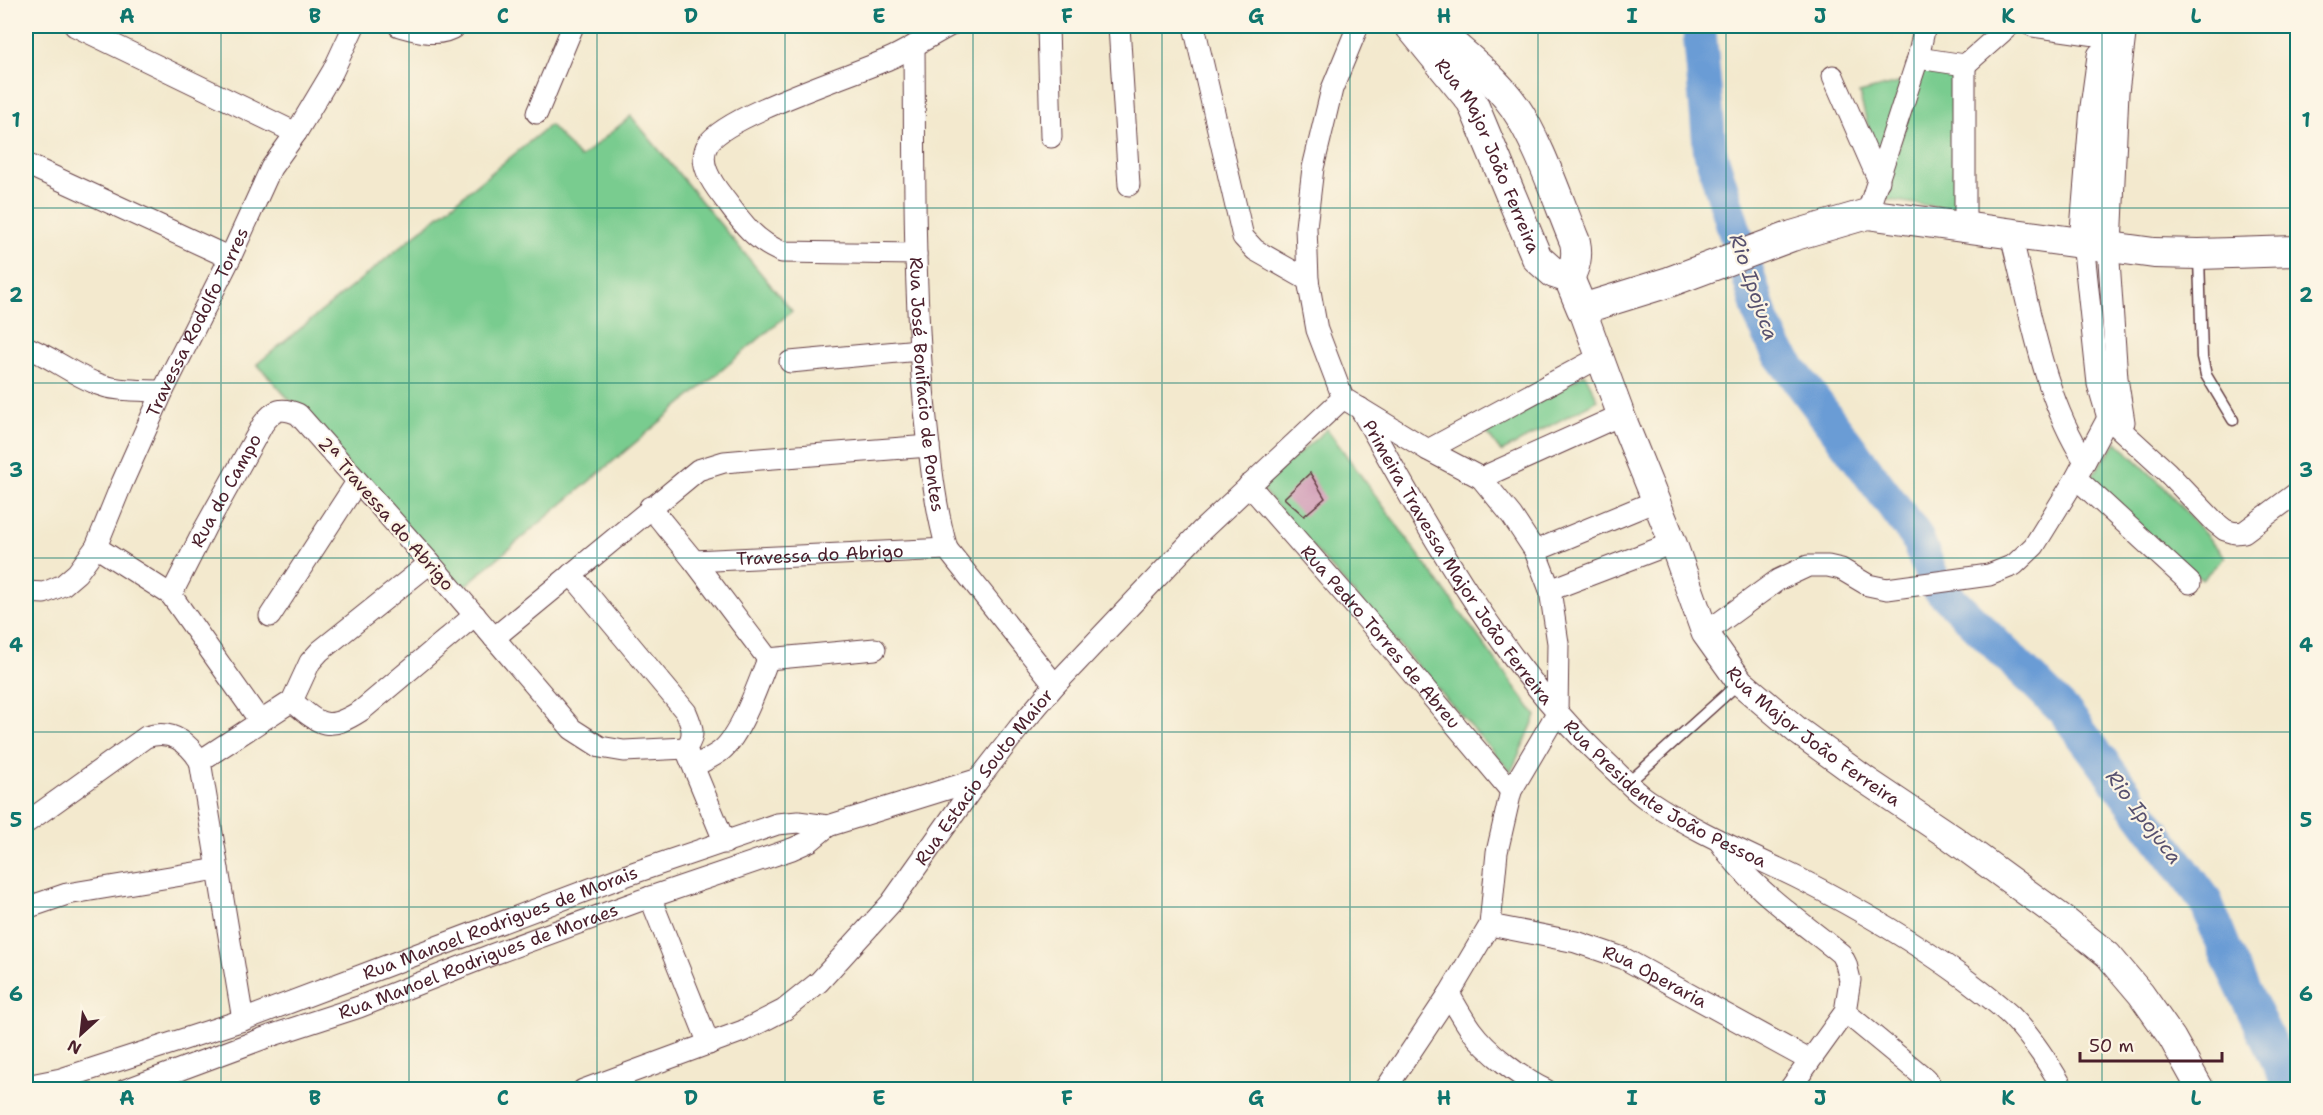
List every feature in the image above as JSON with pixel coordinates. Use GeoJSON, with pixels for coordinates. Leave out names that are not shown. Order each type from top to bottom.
{"type":"FeatureCollection","features":[{"type":"Feature","properties":{"kind":"main road","name":"Rua Major João Ferreira"},"geometry":{"type":"LineString","coordinates":[[1410,26],[1472,102],[1537,258],[1554,273],[1569,278]]}},
{"type":"Feature","properties":{"kind":"main road","name":"Rua Major João Ferreira"},"geometry":{"type":"LineString","coordinates":[[1431,26],[1485,74],[1514,106],[1532,139],[1577,251],[1575,265],[1569,278],[1582,309]]}},
{"type":"Feature","properties":{"kind":"main road"},"geometry":{"type":"LineString","coordinates":[[1509,190],[1546,171]]}},
{"type":"Feature","properties":{"kind":"main road"},"geometry":{"type":"LineString","coordinates":[[1582,309],[1669,282],[1792,236],[1868,214],[2154,253],[2298,251]]}},
{"type":"Feature","properties":{"kind":"street"},"geometry":{"type":"LineString","coordinates":[[75,26],[296,133]]}},
{"type":"Feature","properties":{"kind":"street","name":"Travessa Rodolfo Torres"},"geometry":{"type":"LineString","coordinates":[[26,592],[44,592],[63,585],[77,573],[96,547],[163,391],[230,258],[271,168],[296,133],[333,71],[354,26]]}},
{"type":"Feature","properties":{"kind":"street"},"geometry":{"type":"LineString","coordinates":[[399,26],[419,32],[437,33],[456,26]]}},
{"type":"Feature","properties":{"kind":"street"},"geometry":{"type":"LineString","coordinates":[[537,113],[573,26]]}},
{"type":"Feature","properties":{"kind":"street"},"geometry":{"type":"LineString","coordinates":[[916,254],[782,252],[762,243],[748,230],[712,184],[704,160],[707,146],[716,135],[751,115],[894,57],[949,26]]}},
{"type":"Feature","properties":{"kind":"street"},"geometry":{"type":"LineString","coordinates":[[1048,26],[1051,137]]}},
{"type":"Feature","properties":{"kind":"street"},"geometry":{"type":"LineString","coordinates":[[1119,26],[1129,185]]}},
{"type":"Feature","properties":{"kind":"street"},"geometry":{"type":"LineString","coordinates":[[1194,26],[1243,237],[1255,250],[1308,280]]}},
{"type":"Feature","properties":{"kind":"street"},"geometry":{"type":"LineString","coordinates":[[1352,403],[1317,330],[1308,280],[1306,227],[1313,168],[1332,89],[1358,26]]}},
{"type":"Feature","properties":{"kind":"street"},"geometry":{"type":"LineString","coordinates":[[1868,214],[1926,26]]}},
{"type":"Feature","properties":{"kind":"street"},"geometry":{"type":"LineString","coordinates":[[1965,228],[1965,65],[2009,26]]}},
{"type":"Feature","properties":{"kind":"street"},"geometry":{"type":"LineString","coordinates":[[2033,26],[2113,31],[2104,106],[2095,244],[2114,414],[2127,434],[2224,530],[2235,533],[2251,528],[2298,492]]}},
{"type":"Feature","properties":{"kind":"street","name":"Rua José Bonifacio de Pontes"},"geometry":{"type":"LineString","coordinates":[[914,46],[919,350],[938,510],[947,549],[1055,684]]}},
{"type":"Feature","properties":{"kind":"street"},"geometry":{"type":"LineString","coordinates":[[1918,58],[1965,65]]}},
{"type":"Feature","properties":{"kind":"street"},"geometry":{"type":"LineString","coordinates":[[1833,76],[1879,181]]}},
{"type":"Feature","properties":{"kind":"street"},"geometry":{"type":"LineString","coordinates":[[26,164],[230,258]]}},
{"type":"Feature","properties":{"kind":"street"},"geometry":{"type":"LineString","coordinates":[[2010,232],[2047,376],[2081,469],[2190,583]]}},
{"type":"Feature","properties":{"kind":"street","name":"Rua Major João Ferreira"},"geometry":{"type":"LineString","coordinates":[[1582,309],[1621,415],[1673,543],[1705,633],[1740,682],[1798,731],[1952,838],[2062,918],[2108,955],[2172,1038],[2202,1089]]}},
{"type":"Feature","properties":{"kind":"street"},"geometry":{"type":"LineString","coordinates":[[26,347],[45,354],[93,382],[115,388],[163,391]]}},
{"type":"Feature","properties":{"kind":"street"},"geometry":{"type":"LineString","coordinates":[[790,362],[919,350]]}},
{"type":"Feature","properties":{"kind":"street"},"geometry":{"type":"LineString","coordinates":[[1428,450],[1600,357]]}},
{"type":"Feature","properties":{"kind":"street","name":"Rua Presidente João Pessoa"},"geometry":{"type":"LineString","coordinates":[[1352,403],[1428,450],[1481,478],[1512,516],[1535,551],[1550,590],[1558,643],[1557,713],[1588,746],[1647,799],[1719,841],[1840,900],[1925,950],[1990,997],[2012,1017],[2031,1040],[2064,1089]]}},
{"type":"Feature","properties":{"kind":"street","name":"Rua Estacio Souto Maior"},"geometry":{"type":"LineString","coordinates":[[583,1089],[743,1030],[784,1010],[819,982],[891,903],[979,779],[1055,684],[1201,531],[1249,485],[1352,403]]}},
{"type":"Feature","properties":{"kind":"street","name":"Primeira Travessa Major João Ferreira"},"geometry":{"type":"LineString","coordinates":[[1352,403],[1448,560],[1523,672],[1557,713]]}},
{"type":"Feature","properties":{"kind":"street","name":"Rua do Campo"},"geometry":{"type":"LineString","coordinates":[[171,595],[263,423],[270,414],[277,410],[287,409],[298,414]]}},
{"type":"Feature","properties":{"kind":"street","name":"2ª Travessa do Abrigo"},"geometry":{"type":"LineString","coordinates":[[298,414],[430,563],[572,729],[600,747],[690,757]]}},
{"type":"Feature","properties":{"kind":"street"},"geometry":{"type":"LineString","coordinates":[[1705,633],[1778,580],[1808,566],[1828,566],[1840,569],[1868,585],[1887,589],[1989,575],[2014,565],[2034,546],[2114,414]]}},
{"type":"Feature","properties":{"kind":"street"},"geometry":{"type":"LineString","coordinates":[[1481,478],[1621,415]]}},
{"type":"Feature","properties":{"kind":"street"},"geometry":{"type":"LineString","coordinates":[[494,638],[650,507],[698,470],[724,462],[929,446]]}},
{"type":"Feature","properties":{"kind":"street"},"geometry":{"type":"LineString","coordinates":[[270,616],[357,482]]}},
{"type":"Feature","properties":{"kind":"street","name":"Rua Pedro Torres de Abreu"},"geometry":{"type":"LineString","coordinates":[[1249,485],[1511,791]]}},
{"type":"Feature","properties":{"kind":"street"},"geometry":{"type":"LineString","coordinates":[[1535,551],[1656,501]]}},
{"type":"Feature","properties":{"kind":"street"},"geometry":{"type":"LineString","coordinates":[[650,507],[768,659]]}},
{"type":"Feature","properties":{"kind":"street"},"geometry":{"type":"LineString","coordinates":[[1550,590],[1673,543]]}},
{"type":"Feature","properties":{"kind":"street"},"geometry":{"type":"LineString","coordinates":[[96,547],[171,595],[260,721]]}},
{"type":"Feature","properties":{"kind":"street","name":"Travessa do Abrigo"},"geometry":{"type":"LineString","coordinates":[[694,561],[947,549]]}},
{"type":"Feature","properties":{"kind":"street"},"geometry":{"type":"LineString","coordinates":[[196,754],[260,721],[292,701],[310,662],[320,651],[430,563]]}},
{"type":"Feature","properties":{"kind":"street"},"geometry":{"type":"LineString","coordinates":[[571,574],[686,712],[694,732],[690,757],[725,843]]}},
{"type":"Feature","properties":{"kind":"street"},"geometry":{"type":"LineString","coordinates":[[292,701],[311,717],[324,723],[335,725],[345,721],[362,710],[475,615]]}},
{"type":"Feature","properties":{"kind":"street"},"geometry":{"type":"LineString","coordinates":[[768,659],[875,649]]}},
{"type":"Feature","properties":{"kind":"street"},"geometry":{"type":"LineString","coordinates":[[690,757],[723,750],[757,689],[768,659]]}},
{"type":"Feature","properties":{"kind":"street"},"geometry":{"type":"LineString","coordinates":[[1385,1089],[1449,994],[1490,925],[1495,894],[1497,852],[1511,791],[1557,713]]}},
{"type":"Feature","properties":{"kind":"street"},"geometry":{"type":"LineString","coordinates":[[26,823],[146,737],[157,733],[167,734],[178,738],[196,754],[243,1020]]}},
{"type":"Feature","properties":{"kind":"street","name":"Rua Manoel Rodrigues de Morais"},"geometry":{"type":"LineString","coordinates":[[26,1086],[72,1076],[243,1020],[630,874],[777,824],[798,822],[828,826],[979,779]]}},
{"type":"Feature","properties":{"kind":"street","name":"Rua Manoel Rodrigues de Moraes"},"geometry":{"type":"LineString","coordinates":[[125,1089],[270,1036],[359,1007],[491,955],[645,899],[792,849],[810,841],[828,826]]}},
{"type":"Feature","properties":{"kind":"street"},"geometry":{"type":"LineString","coordinates":[[1719,841],[1734,863],[1757,887],[1841,954],[1846,963],[1850,980],[1845,1011],[1789,1089]]}},
{"type":"Feature","properties":{"kind":"street"},"geometry":{"type":"LineString","coordinates":[[26,908],[67,894],[218,869]]}},
{"type":"Feature","properties":{"kind":"street"},"geometry":{"type":"LineString","coordinates":[[630,874],[645,899],[709,1044]]}},
{"type":"Feature","properties":{"kind":"street","name":"Rua Operaria"},"geometry":{"type":"LineString","coordinates":[[1490,925],[1576,942],[1623,958],[1809,1060]]}},
{"type":"Feature","properties":{"kind":"street"},"geometry":{"type":"LineString","coordinates":[[483,930],[491,955]]}},
{"type":"Feature","properties":{"kind":"street"},"geometry":{"type":"LineString","coordinates":[[1449,994],[1472,1031],[1488,1048],[1514,1069],[1546,1089]]}},
{"type":"Feature","properties":{"kind":"street"},"geometry":{"type":"LineString","coordinates":[[1845,1011],[1925,1078],[1933,1089]]}},
{"type":"Feature","properties":{"kind":"lane"},"geometry":{"type":"LineString","coordinates":[[2199,254],[2202,357],[2206,375],[2233,420]]}},
{"type":"Feature","properties":{"kind":"lane"},"geometry":{"type":"LineString","coordinates":[[1628,783],[1740,682]]}},
{"type":"Feature","properties":{"kind":"green space"},"geometry":{"type":"Polygon","coordinates":[[[1923,69],[1959,77],[1957,210],[1882,199],[1923,69]]]}},
{"type":"Feature","properties":{"kind":"green space"},"geometry":{"type":"Polygon","coordinates":[[[1902,82],[1879,166],[1859,93],[1902,82]]]}},
{"type":"Feature","properties":{"kind":"green space"},"geometry":{"type":"Polygon","coordinates":[[[631,116],[792,311],[461,589],[257,364],[550,125],[580,158],[631,116]]]}},
{"type":"Feature","properties":{"kind":"green space"},"geometry":{"type":"Polygon","coordinates":[[[1585,374],[1598,400],[1501,452],[1486,432],[1585,374]]]}},
{"type":"Feature","properties":{"kind":"green space"},"geometry":{"type":"Polygon","coordinates":[[[1327,429],[1536,716],[1511,772],[1260,487],[1327,429]]]}},
{"type":"Feature","properties":{"kind":"green space"},"geometry":{"type":"Polygon","coordinates":[[[2117,442],[2164,487],[2225,557],[2202,579],[2087,483],[2117,442]]]}},
{"type":"Feature","properties":{"kind":"building"},"geometry":{"type":"Polygon","coordinates":[[[1310,473],[1325,498],[1304,516],[1284,498],[1310,473]]]}},
{"type":"Feature","properties":{"kind":"waterway","name":"Rio Ipojuca"},"geometry":{"type":"LineString","coordinates":[[1699,26],[1710,151],[1761,317],[1777,351],[1916,536],[1932,576]]}},
{"type":"Feature","properties":{"kind":"waterway","name":"Rio Ipojuca"},"geometry":{"type":"LineString","coordinates":[[1937,586],[2066,713],[2205,900],[2230,962],[2292,1090]]}}]}
